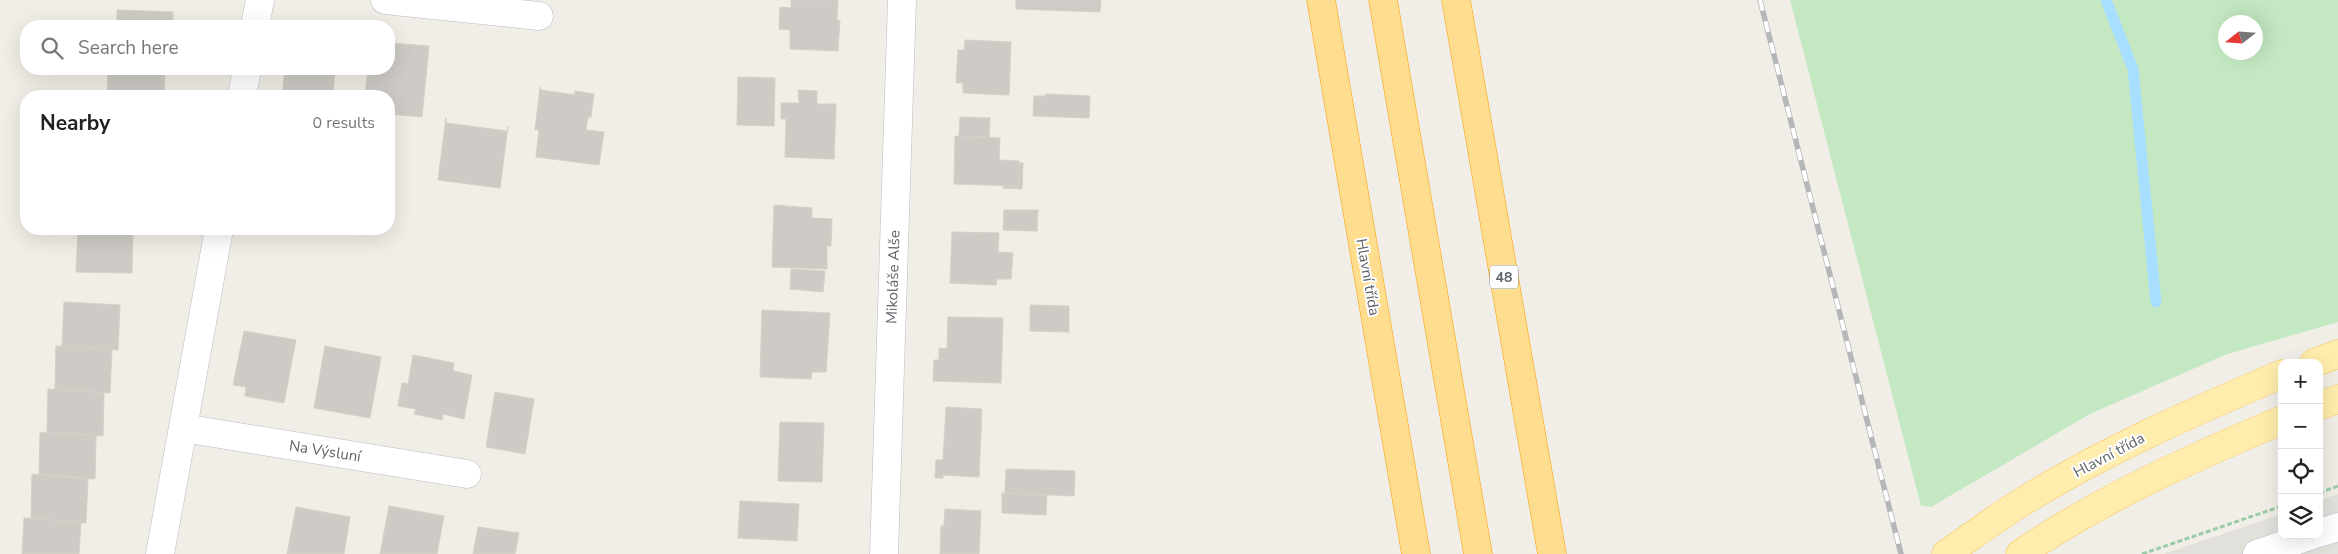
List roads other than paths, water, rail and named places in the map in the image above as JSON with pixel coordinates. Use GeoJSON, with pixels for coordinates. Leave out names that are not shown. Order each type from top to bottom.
{"type":"FeatureCollection","features":[{"type":"Feature","properties":{"kind":"highway","name":"Hlavní třída"},"geometry":{"type":"LineString","coordinates":[[1321,0],[1416,554]]}},
{"type":"Feature","properties":{"kind":"highway"},"geometry":{"type":"LineString","coordinates":[[1383,0],[1478,554]]}},
{"type":"Feature","properties":{"kind":"highway","name":"48"},"geometry":{"type":"LineString","coordinates":[[1456,0],[1552,554]]}},
{"type":"Feature","properties":{"kind":"main road"},"geometry":{"type":"LineString","coordinates":[[2323,360],[2338,354]]}},
{"type":"Feature","properties":{"kind":"main road","name":"Hlavní třída"},"geometry":{"type":"LineString","coordinates":[[1946,554],[2022,502],[2108,455],[2197,410],[2278,376]]}},
{"type":"Feature","properties":{"kind":"main road"},"geometry":{"type":"LineString","coordinates":[[2323,405],[2338,399]]}},
{"type":"Feature","properties":{"kind":"main road"},"geometry":{"type":"LineString","coordinates":[[2020,554],[2127,492],[2212,450],[2278,422]]}},
{"type":"Feature","properties":{"kind":"street"},"geometry":{"type":"LineString","coordinates":[[256,20],[260,0]]}},
{"type":"Feature","properties":{"kind":"street"},"geometry":{"type":"LineString","coordinates":[[385,0],[539,16]]}},
{"type":"Feature","properties":{"kind":"street","name":"Mikoláše Alše"},"geometry":{"type":"LineString","coordinates":[[884,554],[902,0]]}},
{"type":"Feature","properties":{"kind":"street"},"geometry":{"type":"LineString","coordinates":[[243,90],[246,75]]}},
{"type":"Feature","properties":{"kind":"street"},"geometry":{"type":"LineString","coordinates":[[160,554],[217,235]]}},
{"type":"Feature","properties":{"kind":"street","name":"Na Výsluní"},"geometry":{"type":"LineString","coordinates":[[183,428],[468,474]]}},
{"type":"Feature","properties":{"kind":"street"},"geometry":{"type":"LineString","coordinates":[[2323,532],[2338,526]]}},
{"type":"Feature","properties":{"kind":"street"},"geometry":{"type":"LineString","coordinates":[[2257,554],[2300,539]]}},
{"type":"Feature","properties":{"kind":"waterway"},"geometry":{"type":"LineString","coordinates":[[2106,0],[2133,69],[2156,302]]}},
{"type":"Feature","properties":{"kind":"railway"},"geometry":{"type":"LineString","coordinates":[[1760,0],[1901,554]]}}]}
